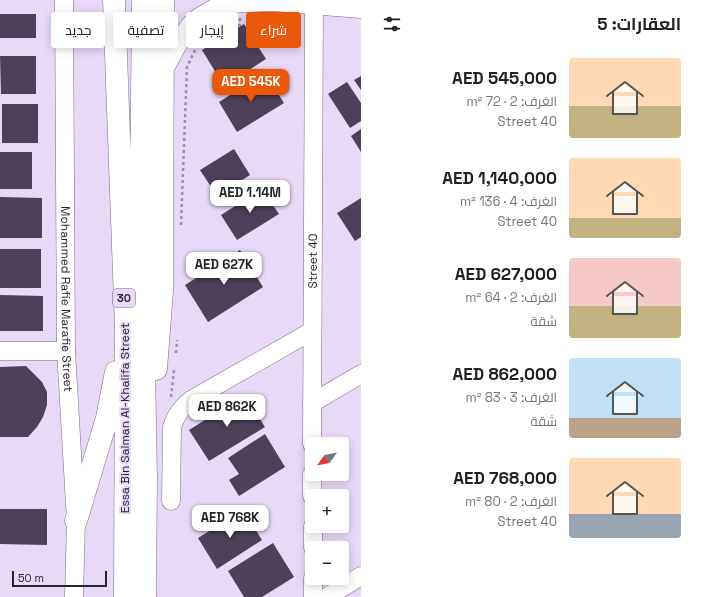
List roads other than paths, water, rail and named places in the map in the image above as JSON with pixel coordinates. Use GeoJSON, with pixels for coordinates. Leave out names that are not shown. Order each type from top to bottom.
{"type":"FeatureCollection","features":[{"type":"Feature","properties":{"kind":"highway","name":"Essa Bin Salman Al-Khalifa Street"},"geometry":{"type":"LineString","coordinates":[[142,0],[141,198],[146,478],[145,597]]}},
{"type":"Feature","properties":{"kind":"highway"},"geometry":{"type":"LineString","coordinates":[[146,478],[162,291],[163,0]]}},
{"type":"Feature","properties":{"kind":"highway","name":"Essa Bin Salman Al-Khalifa Street"},"geometry":{"type":"LineString","coordinates":[[113,6],[126,328],[125,597]]}},
{"type":"Feature","properties":{"kind":"highway"},"geometry":{"type":"LineString","coordinates":[[76,521],[106,418],[126,328]]}},
{"type":"Feature","properties":{"kind":"street","name":"Mohammed Rafie Marafie Street"},"geometry":{"type":"LineString","coordinates":[[64,0],[66,351],[76,521],[73,595]]}},
{"type":"Feature","properties":{"kind":"street"},"geometry":{"type":"LineString","coordinates":[[163,72],[184,33],[191,24],[207,11],[218,6],[272,1],[361,9]]}},
{"type":"Feature","properties":{"kind":"street","name":"Street 40"},"geometry":{"type":"LineString","coordinates":[[312,437],[314,5]]}},
{"type":"Feature","properties":{"kind":"street"},"geometry":{"type":"LineString","coordinates":[[171,501],[172,427],[180,410],[191,400],[312,331]]}},
{"type":"Feature","properties":{"kind":"street"},"geometry":{"type":"LineString","coordinates":[[0,351],[66,351]]}},
{"type":"Feature","properties":{"kind":"street"},"geometry":{"type":"LineString","coordinates":[[312,403],[361,374]]}},
{"type":"Feature","properties":{"kind":"street"},"geometry":{"type":"LineString","coordinates":[[327,597],[361,576]]}},
{"type":"Feature","properties":{"kind":"street"},"geometry":{"type":"LineString","coordinates":[[313,585],[313,597]]}}]}
